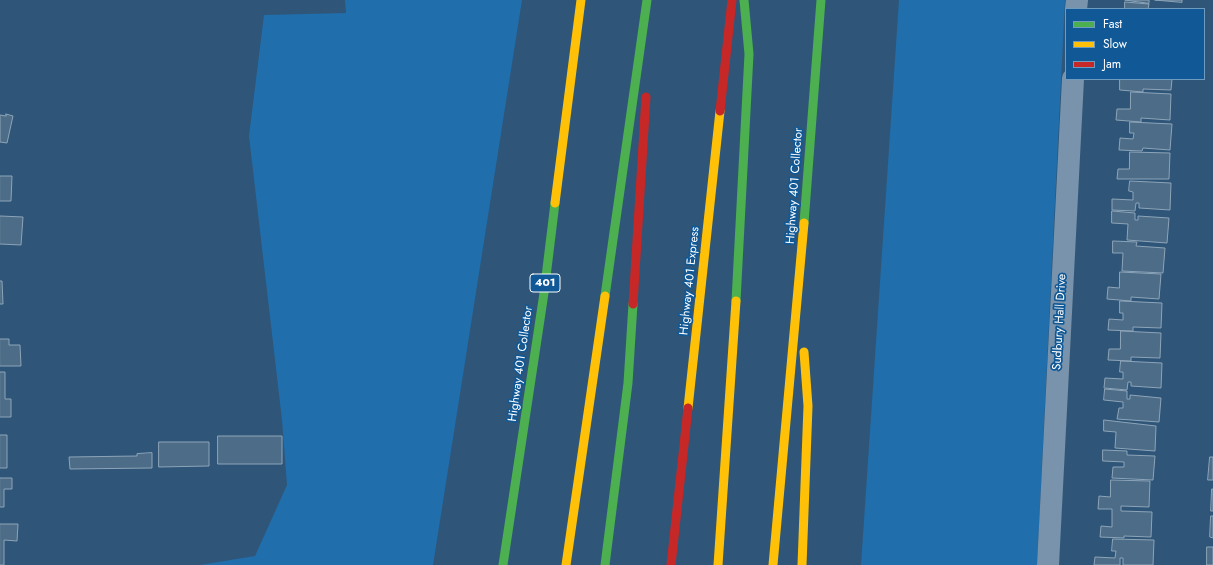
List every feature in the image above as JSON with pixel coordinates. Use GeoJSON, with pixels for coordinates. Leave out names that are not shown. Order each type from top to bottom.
{"type":"FeatureCollection","features":[{"type":"Feature","properties":{"kind":"highway","name":"Highway 401 Collector"},"geometry":{"type":"LineString","coordinates":[[503,565],[544,293],[581,0]]}},
{"type":"Feature","properties":{"kind":"highway"},"geometry":{"type":"LineString","coordinates":[[566,565],[647,0]]}},
{"type":"Feature","properties":{"kind":"highway"},"geometry":{"type":"LineString","coordinates":[[649,55],[653,0]]}},
{"type":"Feature","properties":{"kind":"highway","name":"Highway 401 Express"},"geometry":{"type":"LineString","coordinates":[[671,565],[732,0]]}},
{"type":"Feature","properties":{"kind":"highway"},"geometry":{"type":"LineString","coordinates":[[718,565],[737,275],[749,54],[744,0]]}},
{"type":"Feature","properties":{"kind":"highway","name":"Highway 401 Collector"},"geometry":{"type":"LineString","coordinates":[[773,565],[799,293],[821,0]]}},
{"type":"Feature","properties":{"kind":"highway"},"geometry":{"type":"LineString","coordinates":[[606,565],[628,383],[647,86]]}},
{"type":"Feature","properties":{"kind":"highway"},"geometry":{"type":"LineString","coordinates":[[799,293],[808,406],[802,565]]}},
{"type":"Feature","properties":{"kind":"street","name":"Sudbury Hall Drive"},"geometry":{"type":"LineString","coordinates":[[1048,565],[1073,80]]}},
{"type":"Feature","properties":{"kind":"shaded area"},"geometry":{"type":"Polygon","coordinates":[[[345,0],[522,0],[433,565],[200,565],[255,556],[287,485],[282,420],[249,136],[264,15],[346,13],[345,0]]]}},
{"type":"Feature","properties":{"kind":"shaded area"},"geometry":{"type":"Polygon","coordinates":[[[899,0],[1065,0],[1037,565],[861,565],[899,0]]]}},
{"type":"Feature","properties":{"kind":"building"},"geometry":{"type":"Polygon","coordinates":[[[1125,0],[1149,0],[1149,3],[1125,0]]]}},
{"type":"Feature","properties":{"kind":"building"},"geometry":{"type":"Polygon","coordinates":[[[1155,0],[1182,0],[1182,2],[1155,0]]]}},
{"type":"Feature","properties":{"kind":"building"},"geometry":{"type":"Polygon","coordinates":[[[1125,2],[1149,4],[1148,8],[1125,8],[1125,2]]]}},
{"type":"Feature","properties":{"kind":"building"},"geometry":{"type":"Polygon","coordinates":[[[1120,80],[1172,80],[1171,90],[1143,89],[1143,92],[1120,90],[1120,80]]]}},
{"type":"Feature","properties":{"kind":"building"},"geometry":{"type":"Polygon","coordinates":[[[1131,92],[1171,94],[1170,120],[1141,118],[1141,122],[1116,120],[1117,109],[1130,109],[1131,92]]]}},
{"type":"Feature","properties":{"kind":"building"},"geometry":{"type":"Polygon","coordinates":[[[6,114],[13,116],[7,143],[0,142],[0,115],[6,116],[6,114]]]}},
{"type":"Feature","properties":{"kind":"building"},"geometry":{"type":"Polygon","coordinates":[[[1130,122],[1172,124],[1170,150],[1143,148],[1142,151],[1119,150],[1120,138],[1133,139],[1134,133],[1130,133],[1130,122]]]}},
{"type":"Feature","properties":{"kind":"building"},"geometry":{"type":"Polygon","coordinates":[[[1130,152],[1170,153],[1169,179],[1117,179],[1118,169],[1129,169],[1130,152]]]}},
{"type":"Feature","properties":{"kind":"building"},"geometry":{"type":"Polygon","coordinates":[[[0,176],[12,176],[11,201],[0,201],[0,176]]]}},
{"type":"Feature","properties":{"kind":"building"},"geometry":{"type":"Polygon","coordinates":[[[1130,181],[1171,183],[1170,210],[1139,208],[1139,203],[1136,203],[1135,211],[1112,210],[1112,199],[1133,200],[1133,192],[1129,191],[1130,181]]]}},
{"type":"Feature","properties":{"kind":"building"},"geometry":{"type":"Polygon","coordinates":[[[1112,211],[1135,213],[1135,220],[1138,220],[1138,216],[1169,218],[1167,243],[1127,240],[1128,224],[1112,223],[1112,211]]]}},
{"type":"Feature","properties":{"kind":"building"},"geometry":{"type":"Polygon","coordinates":[[[0,216],[23,217],[21,245],[0,244],[0,216]]]}},
{"type":"Feature","properties":{"kind":"building"},"geometry":{"type":"Polygon","coordinates":[[[1113,241],[1137,242],[1136,246],[1165,248],[1163,273],[1122,271],[1123,253],[1113,253],[1113,241]]]}},
{"type":"Feature","properties":{"kind":"building"},"geometry":{"type":"Polygon","coordinates":[[[1120,272],[1161,274],[1159,299],[1131,297],[1131,301],[1107,299],[1108,287],[1119,288],[1120,272]]]}},
{"type":"Feature","properties":{"kind":"building"},"geometry":{"type":"Polygon","coordinates":[[[0,281],[2,281],[3,304],[0,304],[0,281]]]}},
{"type":"Feature","properties":{"kind":"building"},"geometry":{"type":"Polygon","coordinates":[[[1120,301],[1162,303],[1161,328],[1133,327],[1133,331],[1108,330],[1109,319],[1123,320],[1123,313],[1120,313],[1120,301]]]}},
{"type":"Feature","properties":{"kind":"building"},"geometry":{"type":"Polygon","coordinates":[[[1121,331],[1161,333],[1160,358],[1131,357],[1131,361],[1108,360],[1109,349],[1120,349],[1121,331]]]}},
{"type":"Feature","properties":{"kind":"building"},"geometry":{"type":"Polygon","coordinates":[[[0,339],[9,339],[9,345],[20,345],[21,366],[0,366],[0,339]]]}},
{"type":"Feature","properties":{"kind":"building"},"geometry":{"type":"Polygon","coordinates":[[[1121,361],[1162,363],[1161,388],[1131,386],[1131,382],[1128,382],[1127,390],[1104,388],[1105,378],[1123,379],[1123,372],[1120,372],[1121,361]]]}},
{"type":"Feature","properties":{"kind":"building"},"geometry":{"type":"Polygon","coordinates":[[[0,372],[5,372],[5,399],[11,399],[11,417],[0,417],[0,372]]]}},
{"type":"Feature","properties":{"kind":"building"},"geometry":{"type":"Polygon","coordinates":[[[1105,389],[1127,391],[1127,399],[1130,399],[1130,395],[1161,398],[1159,422],[1117,419],[1119,408],[1123,408],[1123,402],[1104,400],[1105,389]]]}},
{"type":"Feature","properties":{"kind":"building"},"geometry":{"type":"Polygon","coordinates":[[[1104,420],[1156,426],[1155,451],[1115,448],[1116,432],[1104,431],[1104,420]]]}},
{"type":"Feature","properties":{"kind":"building"},"geometry":{"type":"Polygon","coordinates":[[[0,435],[7,435],[7,468],[0,468],[0,435]]]}},
{"type":"Feature","properties":{"kind":"building"},"geometry":{"type":"Polygon","coordinates":[[[218,436],[282,436],[282,464],[218,464],[218,436]]]}},
{"type":"Feature","properties":{"kind":"building"},"geometry":{"type":"Polygon","coordinates":[[[159,442],[209,442],[209,466],[159,467],[159,442]]]}},
{"type":"Feature","properties":{"kind":"building"},"geometry":{"type":"Polygon","coordinates":[[[1103,450],[1127,451],[1127,455],[1155,456],[1153,480],[1112,478],[1113,467],[1124,467],[1124,462],[1103,461],[1103,450]]]}},
{"type":"Feature","properties":{"kind":"building"},"geometry":{"type":"Polygon","coordinates":[[[152,453],[152,468],[70,469],[69,457],[137,456],[137,454],[152,453]]]}},
{"type":"Feature","properties":{"kind":"building"},"geometry":{"type":"Polygon","coordinates":[[[1210,457],[1213,457],[1213,480],[1208,480],[1210,457]]]}},
{"type":"Feature","properties":{"kind":"building"},"geometry":{"type":"Polygon","coordinates":[[[0,478],[12,478],[12,489],[4,489],[4,507],[0,507],[0,478]]]}},
{"type":"Feature","properties":{"kind":"building"},"geometry":{"type":"Polygon","coordinates":[[[1111,480],[1150,481],[1149,507],[1121,506],[1121,511],[1152,512],[1151,537],[1100,537],[1101,526],[1112,527],[1112,509],[1098,509],[1099,496],[1110,497],[1111,480]]]}},
{"type":"Feature","properties":{"kind":"building"},"geometry":{"type":"Polygon","coordinates":[[[1212,489],[1213,511],[1211,511],[1212,489]]]}},
{"type":"Feature","properties":{"kind":"building"},"geometry":{"type":"Polygon","coordinates":[[[1211,516],[1213,516],[1213,538],[1210,537],[1211,516]]]}},
{"type":"Feature","properties":{"kind":"building"},"geometry":{"type":"Polygon","coordinates":[[[0,524],[18,524],[17,541],[4,540],[4,565],[0,565],[0,524]]]}},
{"type":"Feature","properties":{"kind":"building"},"geometry":{"type":"Polygon","coordinates":[[[1113,539],[1154,540],[1153,565],[1123,565],[1123,558],[1120,558],[1120,565],[1094,565],[1095,557],[1115,558],[1116,551],[1112,551],[1113,539]]]}},
{"type":"Feature","properties":{"kind":"building"},"geometry":{"type":"Polygon","coordinates":[[[1207,547],[1213,547],[1213,565],[1207,565],[1207,547]]]}},
{"type":"Feature","properties":{"kind":"traffic: fast"},"geometry":{"type":"LineString","coordinates":[[605,296],[647,0]]}},
{"type":"Feature","properties":{"kind":"traffic: fast"},"geometry":{"type":"LineString","coordinates":[[736,301],[749,54],[744,0]]}},
{"type":"Feature","properties":{"kind":"traffic: fast"},"geometry":{"type":"LineString","coordinates":[[804,223],[821,0]]}},
{"type":"Feature","properties":{"kind":"traffic: fast"},"geometry":{"type":"LineString","coordinates":[[503,565],[544,293],[555,203]]}},
{"type":"Feature","properties":{"kind":"traffic: fast"},"geometry":{"type":"LineString","coordinates":[[605,565],[628,383],[633,304]]}},
{"type":"Feature","properties":{"kind":"traffic: slow"},"geometry":{"type":"LineString","coordinates":[[555,203],[581,0]]}},
{"type":"Feature","properties":{"kind":"traffic: slow"},"geometry":{"type":"LineString","coordinates":[[688,408],[720,111]]}},
{"type":"Feature","properties":{"kind":"traffic: slow"},"geometry":{"type":"LineString","coordinates":[[773,565],[804,223]]}},
{"type":"Feature","properties":{"kind":"traffic: slow"},"geometry":{"type":"LineString","coordinates":[[566,565],[605,296]]}},
{"type":"Feature","properties":{"kind":"traffic: slow"},"geometry":{"type":"LineString","coordinates":[[718,565],[736,301]]}},
{"type":"Feature","properties":{"kind":"traffic: slow"},"geometry":{"type":"LineString","coordinates":[[802,565],[808,406],[804,352]]}},
{"type":"Feature","properties":{"kind":"traffic: jam"},"geometry":{"type":"LineString","coordinates":[[720,111],[732,0]]}},
{"type":"Feature","properties":{"kind":"traffic: jam"},"geometry":{"type":"LineString","coordinates":[[633,304],[646,97]]}},
{"type":"Feature","properties":{"kind":"traffic: jam"},"geometry":{"type":"LineString","coordinates":[[671,565],[688,408]]}}]}
